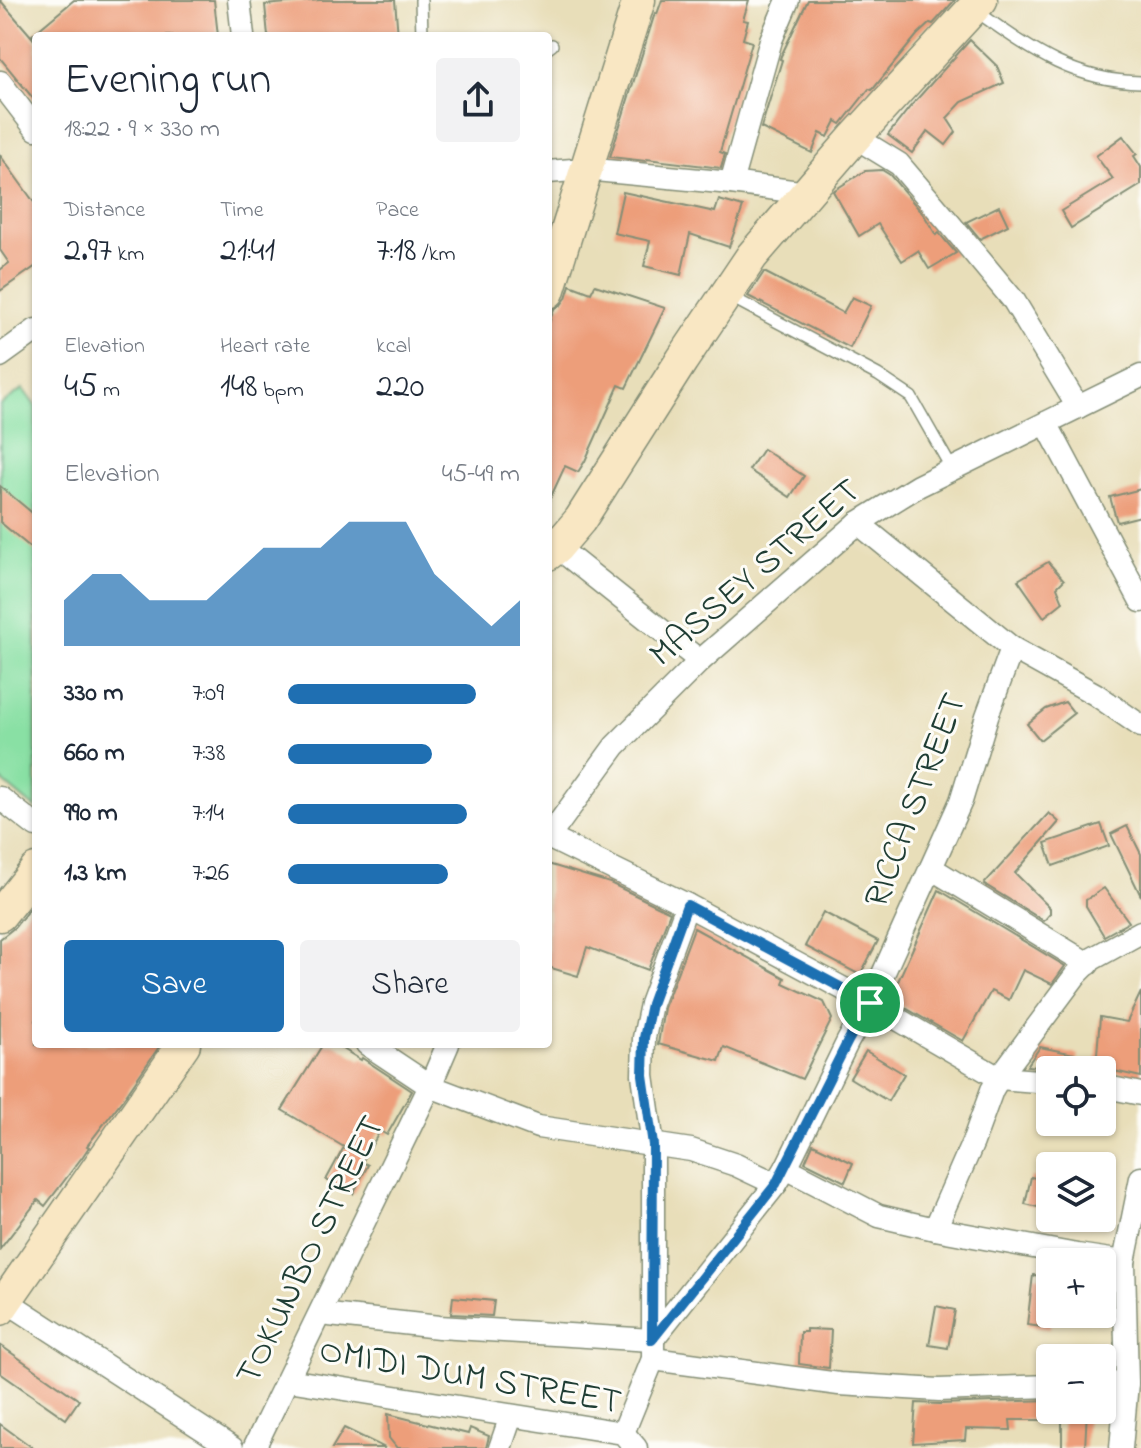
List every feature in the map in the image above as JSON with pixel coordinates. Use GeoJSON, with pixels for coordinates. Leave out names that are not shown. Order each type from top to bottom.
{"type":"FeatureCollection","features":[{"type":"Feature","properties":{"kind":"main road"},"geometry":{"type":"LineString","coordinates":[[552,279],[639,0]]}},
{"type":"Feature","properties":{"kind":"main road"},"geometry":{"type":"LineString","coordinates":[[552,547],[580,520],[752,256],[971,3]]}},
{"type":"Feature","properties":{"kind":"main road"},"geometry":{"type":"LineString","coordinates":[[0,915],[32,875]]}},
{"type":"Feature","properties":{"kind":"main road"},"geometry":{"type":"LineString","coordinates":[[2,1303],[181,1048]]}},
{"type":"Feature","properties":{"kind":"street"},"geometry":{"type":"LineString","coordinates":[[239,0],[243,32]]}},
{"type":"Feature","properties":{"kind":"street"},"geometry":{"type":"LineString","coordinates":[[731,183],[771,40],[788,0]]}},
{"type":"Feature","properties":{"kind":"street"},"geometry":{"type":"LineString","coordinates":[[5,97],[32,125]]}},
{"type":"Feature","properties":{"kind":"street"},"geometry":{"type":"LineString","coordinates":[[855,137],[899,164],[978,257],[1014,301],[1078,407]]}},
{"type":"Feature","properties":{"kind":"street"},"geometry":{"type":"LineString","coordinates":[[552,172],[585,169],[807,193]]}},
{"type":"Feature","properties":{"kind":"street"},"geometry":{"type":"LineString","coordinates":[[0,356],[32,333]]}},
{"type":"Feature","properties":{"kind":"street","name":"MASSEY STREET"},"geometry":{"type":"LineString","coordinates":[[552,833],[615,746],[700,661],[858,523],[918,486],[1141,376]]}},
{"type":"Feature","properties":{"kind":"street"},"geometry":{"type":"LineString","coordinates":[[1046,423],[1141,601]]}},
{"type":"Feature","properties":{"kind":"street"},"geometry":{"type":"LineString","coordinates":[[858,523],[1012,648],[1095,694],[1141,726]]}},
{"type":"Feature","properties":{"kind":"street"},"geometry":{"type":"LineString","coordinates":[[552,549],[700,661]]}},
{"type":"Feature","properties":{"kind":"street","name":"RICCA STREET"},"geometry":{"type":"LineString","coordinates":[[653,1350],[781,1176],[870,1003],[961,801],[1012,648]]}},
{"type":"Feature","properties":{"kind":"street"},"geometry":{"type":"LineString","coordinates":[[0,798],[32,823]]}},
{"type":"Feature","properties":{"kind":"street"},"geometry":{"type":"LineString","coordinates":[[552,840],[687,905],[870,1003],[999,1078],[1036,1081]]}},
{"type":"Feature","properties":{"kind":"street"},"geometry":{"type":"LineString","coordinates":[[931,868],[1088,964]]}},
{"type":"Feature","properties":{"kind":"street"},"geometry":{"type":"LineString","coordinates":[[630,1441],[653,1350],[653,1145],[643,1075],[644,1038],[651,1004],[687,905]]}},
{"type":"Feature","properties":{"kind":"street"},"geometry":{"type":"LineString","coordinates":[[935,1229],[999,1078],[1075,976],[1106,951],[1141,932]]}},
{"type":"Feature","properties":{"kind":"street"},"geometry":{"type":"LineString","coordinates":[[373,1048],[430,1086],[538,1127],[691,1150],[781,1176],[879,1216],[935,1229],[1124,1262]]}},
{"type":"Feature","properties":{"kind":"street"},"geometry":{"type":"LineString","coordinates":[[430,1086],[446,1048]]}},
{"type":"Feature","properties":{"kind":"street","name":"TOKUNBO STREET"},"geometry":{"type":"LineString","coordinates":[[248,1448],[288,1380],[430,1086]]}},
{"type":"Feature","properties":{"kind":"street"},"geometry":{"type":"LineString","coordinates":[[1116,1089],[1141,1094]]}},
{"type":"Feature","properties":{"kind":"street"},"geometry":{"type":"LineString","coordinates":[[1121,1448],[1127,1383],[1124,1262],[1141,1178]]}},
{"type":"Feature","properties":{"kind":"street"},"geometry":{"type":"LineString","coordinates":[[2,1303],[248,1448]]}},
{"type":"Feature","properties":{"kind":"street"},"geometry":{"type":"LineString","coordinates":[[320,1314],[653,1350],[854,1385],[939,1390],[1036,1387]]}},
{"type":"Feature","properties":{"kind":"street","name":"OMIDI DUM STREET"},"geometry":{"type":"LineString","coordinates":[[288,1380],[511,1416],[630,1441]]}},
{"type":"Feature","properties":{"kind":"street"},"geometry":{"type":"LineString","coordinates":[[1116,1383],[1127,1383]]}},
{"type":"Feature","properties":{"kind":"street"},"geometry":{"type":"LineString","coordinates":[[500,1448],[511,1416]]}},
{"type":"Feature","properties":{"kind":"lane"},"geometry":{"type":"LineString","coordinates":[[421,0],[422,32]]}},
{"type":"Feature","properties":{"kind":"lane"},"geometry":{"type":"LineString","coordinates":[[971,3],[1030,49],[1059,64],[1099,78],[1141,82]]}},
{"type":"Feature","properties":{"kind":"lane"},"geometry":{"type":"LineString","coordinates":[[726,295],[878,375],[911,397],[952,469]]}},
{"type":"Feature","properties":{"kind":"green space"},"geometry":{"type":"Polygon","coordinates":[[[23,389],[32,401],[32,806],[0,779],[0,405],[23,389]]]}},
{"type":"Feature","properties":{"kind":"building"},"geometry":{"type":"Polygon","coordinates":[[[0,0],[32,37],[32,97],[0,58],[0,0]]]}},
{"type":"Feature","properties":{"kind":"building"},"geometry":{"type":"Polygon","coordinates":[[[74,0],[214,0],[218,32],[36,32],[74,0]]]}},
{"type":"Feature","properties":{"kind":"building"},"geometry":{"type":"Polygon","coordinates":[[[320,0],[395,0],[398,32],[268,32],[265,5],[320,0]]]}},
{"type":"Feature","properties":{"kind":"building"},"geometry":{"type":"Polygon","coordinates":[[[662,0],[749,0],[743,20],[748,21],[743,39],[752,42],[720,152],[725,154],[721,168],[610,157],[655,13],[662,0]]]}},
{"type":"Feature","properties":{"kind":"building"},"geometry":{"type":"Polygon","coordinates":[[[808,0],[955,0],[933,24],[930,23],[917,35],[841,124],[836,121],[828,137],[820,133],[812,153],[761,128],[781,56],[808,0]]]}},
{"type":"Feature","properties":{"kind":"building"},"geometry":{"type":"Polygon","coordinates":[[[970,40],[997,66],[1004,83],[962,102],[947,118],[956,132],[946,145],[928,131],[912,153],[888,135],[970,40]]]}},
{"type":"Feature","properties":{"kind":"building"},"geometry":{"type":"Polygon","coordinates":[[[1123,136],[1137,154],[1134,156],[1141,167],[1141,185],[1071,228],[1061,211],[1113,179],[1096,156],[1123,136]]]}},
{"type":"Feature","properties":{"kind":"building"},"geometry":{"type":"Polygon","coordinates":[[[0,155],[32,199],[32,269],[0,291],[0,270],[9,263],[0,250],[0,155]]]}},
{"type":"Feature","properties":{"kind":"building"},"geometry":{"type":"Polygon","coordinates":[[[882,170],[890,175],[924,215],[936,235],[939,233],[956,253],[929,269],[918,251],[902,261],[878,224],[859,236],[833,191],[865,171],[882,170]]]}},
{"type":"Feature","properties":{"kind":"building"},"geometry":{"type":"Polygon","coordinates":[[[623,192],[715,212],[719,200],[743,207],[729,247],[690,234],[681,275],[644,266],[650,241],[614,233],[623,192]]]}},
{"type":"Feature","properties":{"kind":"building"},"geometry":{"type":"Polygon","coordinates":[[[999,206],[1008,225],[980,239],[966,222],[999,206]]]}},
{"type":"Feature","properties":{"kind":"building"},"geometry":{"type":"Polygon","coordinates":[[[764,272],[843,313],[852,297],[871,306],[850,348],[748,296],[764,272]]]}},
{"type":"Feature","properties":{"kind":"building"},"geometry":{"type":"Polygon","coordinates":[[[570,285],[591,293],[595,285],[665,308],[626,388],[619,385],[585,461],[578,472],[565,466],[552,494],[552,315],[566,298],[570,285]]]}},
{"type":"Feature","properties":{"kind":"building"},"geometry":{"type":"Polygon","coordinates":[[[763,449],[804,476],[790,497],[749,470],[763,449]]]}},
{"type":"Feature","properties":{"kind":"building"},"geometry":{"type":"Polygon","coordinates":[[[0,486],[32,513],[32,549],[0,522],[0,486]]]}},
{"type":"Feature","properties":{"kind":"building"},"geometry":{"type":"Polygon","coordinates":[[[1141,489],[1141,516],[1117,522],[1110,497],[1141,489]]]}},
{"type":"Feature","properties":{"kind":"building"},"geometry":{"type":"Polygon","coordinates":[[[1048,562],[1064,580],[1057,587],[1063,602],[1044,617],[1018,580],[1048,562]]]}},
{"type":"Feature","properties":{"kind":"building"},"geometry":{"type":"Polygon","coordinates":[[[1065,702],[1074,713],[1040,740],[1027,724],[1046,709],[1065,702]]]}},
{"type":"Feature","properties":{"kind":"building"},"geometry":{"type":"Polygon","coordinates":[[[1049,813],[1059,822],[1015,873],[1050,908],[1050,914],[1044,921],[984,884],[1049,813]]]}},
{"type":"Feature","properties":{"kind":"building"},"geometry":{"type":"Polygon","coordinates":[[[1101,824],[1109,846],[1053,866],[1045,843],[1101,824]]]}},
{"type":"Feature","properties":{"kind":"building"},"geometry":{"type":"Polygon","coordinates":[[[1127,826],[1141,854],[1141,896],[1111,834],[1127,826]]]}},
{"type":"Feature","properties":{"kind":"building"},"geometry":{"type":"Polygon","coordinates":[[[552,865],[610,883],[670,912],[648,970],[587,947],[578,976],[552,968],[552,865]]]}},
{"type":"Feature","properties":{"kind":"building"},"geometry":{"type":"Polygon","coordinates":[[[1104,888],[1129,922],[1104,936],[1086,906],[1086,900],[1104,888]]]}},
{"type":"Feature","properties":{"kind":"building"},"geometry":{"type":"Polygon","coordinates":[[[939,890],[1065,966],[1052,984],[1023,970],[1009,1000],[991,991],[963,1041],[890,999],[939,890]]]}},
{"type":"Feature","properties":{"kind":"building"},"geometry":{"type":"Polygon","coordinates":[[[32,905],[32,1048],[158,1048],[45,1206],[38,1200],[0,1249],[0,939],[15,927],[32,905]]]}},
{"type":"Feature","properties":{"kind":"building"},"geometry":{"type":"Polygon","coordinates":[[[823,912],[878,941],[860,975],[805,946],[823,912]]]}},
{"type":"Feature","properties":{"kind":"building"},"geometry":{"type":"Polygon","coordinates":[[[694,928],[785,978],[783,983],[824,1002],[832,1019],[802,1079],[724,1047],[719,1061],[658,1044],[664,1008],[694,928]]]}},
{"type":"Feature","properties":{"kind":"building"},"geometry":{"type":"Polygon","coordinates":[[[1141,992],[1141,1077],[1116,1071],[1116,1056],[1097,1056],[1100,1017],[1127,1022],[1141,992]]]}},
{"type":"Feature","properties":{"kind":"building"},"geometry":{"type":"Polygon","coordinates":[[[1040,1047],[1079,1055],[1036,1056],[1036,1067],[1027,1066],[1040,1047]]]}},
{"type":"Feature","properties":{"kind":"building"},"geometry":{"type":"Polygon","coordinates":[[[321,1048],[342,1048],[412,1091],[387,1135],[380,1131],[362,1162],[368,1165],[353,1194],[326,1180],[344,1147],[282,1110],[321,1048]]]}},
{"type":"Feature","properties":{"kind":"building"},"geometry":{"type":"Polygon","coordinates":[[[866,1051],[904,1074],[888,1101],[850,1078],[866,1051]]]}},
{"type":"Feature","properties":{"kind":"building"},"geometry":{"type":"Polygon","coordinates":[[[813,1144],[853,1163],[845,1182],[805,1162],[813,1144]]]}},
{"type":"Feature","properties":{"kind":"building"},"geometry":{"type":"Polygon","coordinates":[[[1031,1177],[1036,1178],[1036,1207],[1025,1204],[1031,1177]]]}},
{"type":"Feature","properties":{"kind":"building"},"geometry":{"type":"Polygon","coordinates":[[[1033,1275],[1036,1275],[1036,1326],[1027,1325],[1033,1275]]]}},
{"type":"Feature","properties":{"kind":"building"},"geometry":{"type":"Polygon","coordinates":[[[453,1297],[494,1301],[492,1316],[451,1314],[453,1297]]]}},
{"type":"Feature","properties":{"kind":"building"},"geometry":{"type":"Polygon","coordinates":[[[936,1306],[955,1310],[948,1348],[929,1345],[936,1306]]]}},
{"type":"Feature","properties":{"kind":"building"},"geometry":{"type":"Polygon","coordinates":[[[806,1329],[831,1330],[829,1368],[799,1364],[800,1332],[806,1332],[806,1329]]]}},
{"type":"Feature","properties":{"kind":"building"},"geometry":{"type":"Polygon","coordinates":[[[0,1345],[79,1400],[66,1419],[0,1373],[0,1345]]]}},
{"type":"Feature","properties":{"kind":"building"},"geometry":{"type":"Polygon","coordinates":[[[1036,1401],[1036,1420],[1010,1420],[1011,1430],[966,1429],[965,1440],[913,1443],[916,1403],[1036,1401]]]}},
{"type":"Feature","properties":{"kind":"building"},"geometry":{"type":"Polygon","coordinates":[[[388,1414],[468,1434],[470,1428],[489,1436],[486,1448],[397,1448],[389,1438],[388,1414]]]}},
{"type":"Feature","properties":{"kind":"building"},"geometry":{"type":"Polygon","coordinates":[[[0,1424],[33,1448],[0,1448],[0,1424]]]}},
{"type":"Feature","properties":{"kind":"building"},"geometry":{"type":"Polygon","coordinates":[[[1062,1424],[1086,1424],[1085,1448],[1062,1448],[1062,1424]]]}},
{"type":"Feature","properties":{"kind":"building"},"geometry":{"type":"Polygon","coordinates":[[[344,1428],[385,1448],[332,1448],[344,1428]]]}},
{"type":"Feature","properties":{"kind":"route"},"geometry":{"type":"LineString","coordinates":[[687,905],[870,1003],[776,1184],[652,1340],[653,1145],[643,1075],[644,1038],[651,1004],[687,905]]}}]}
